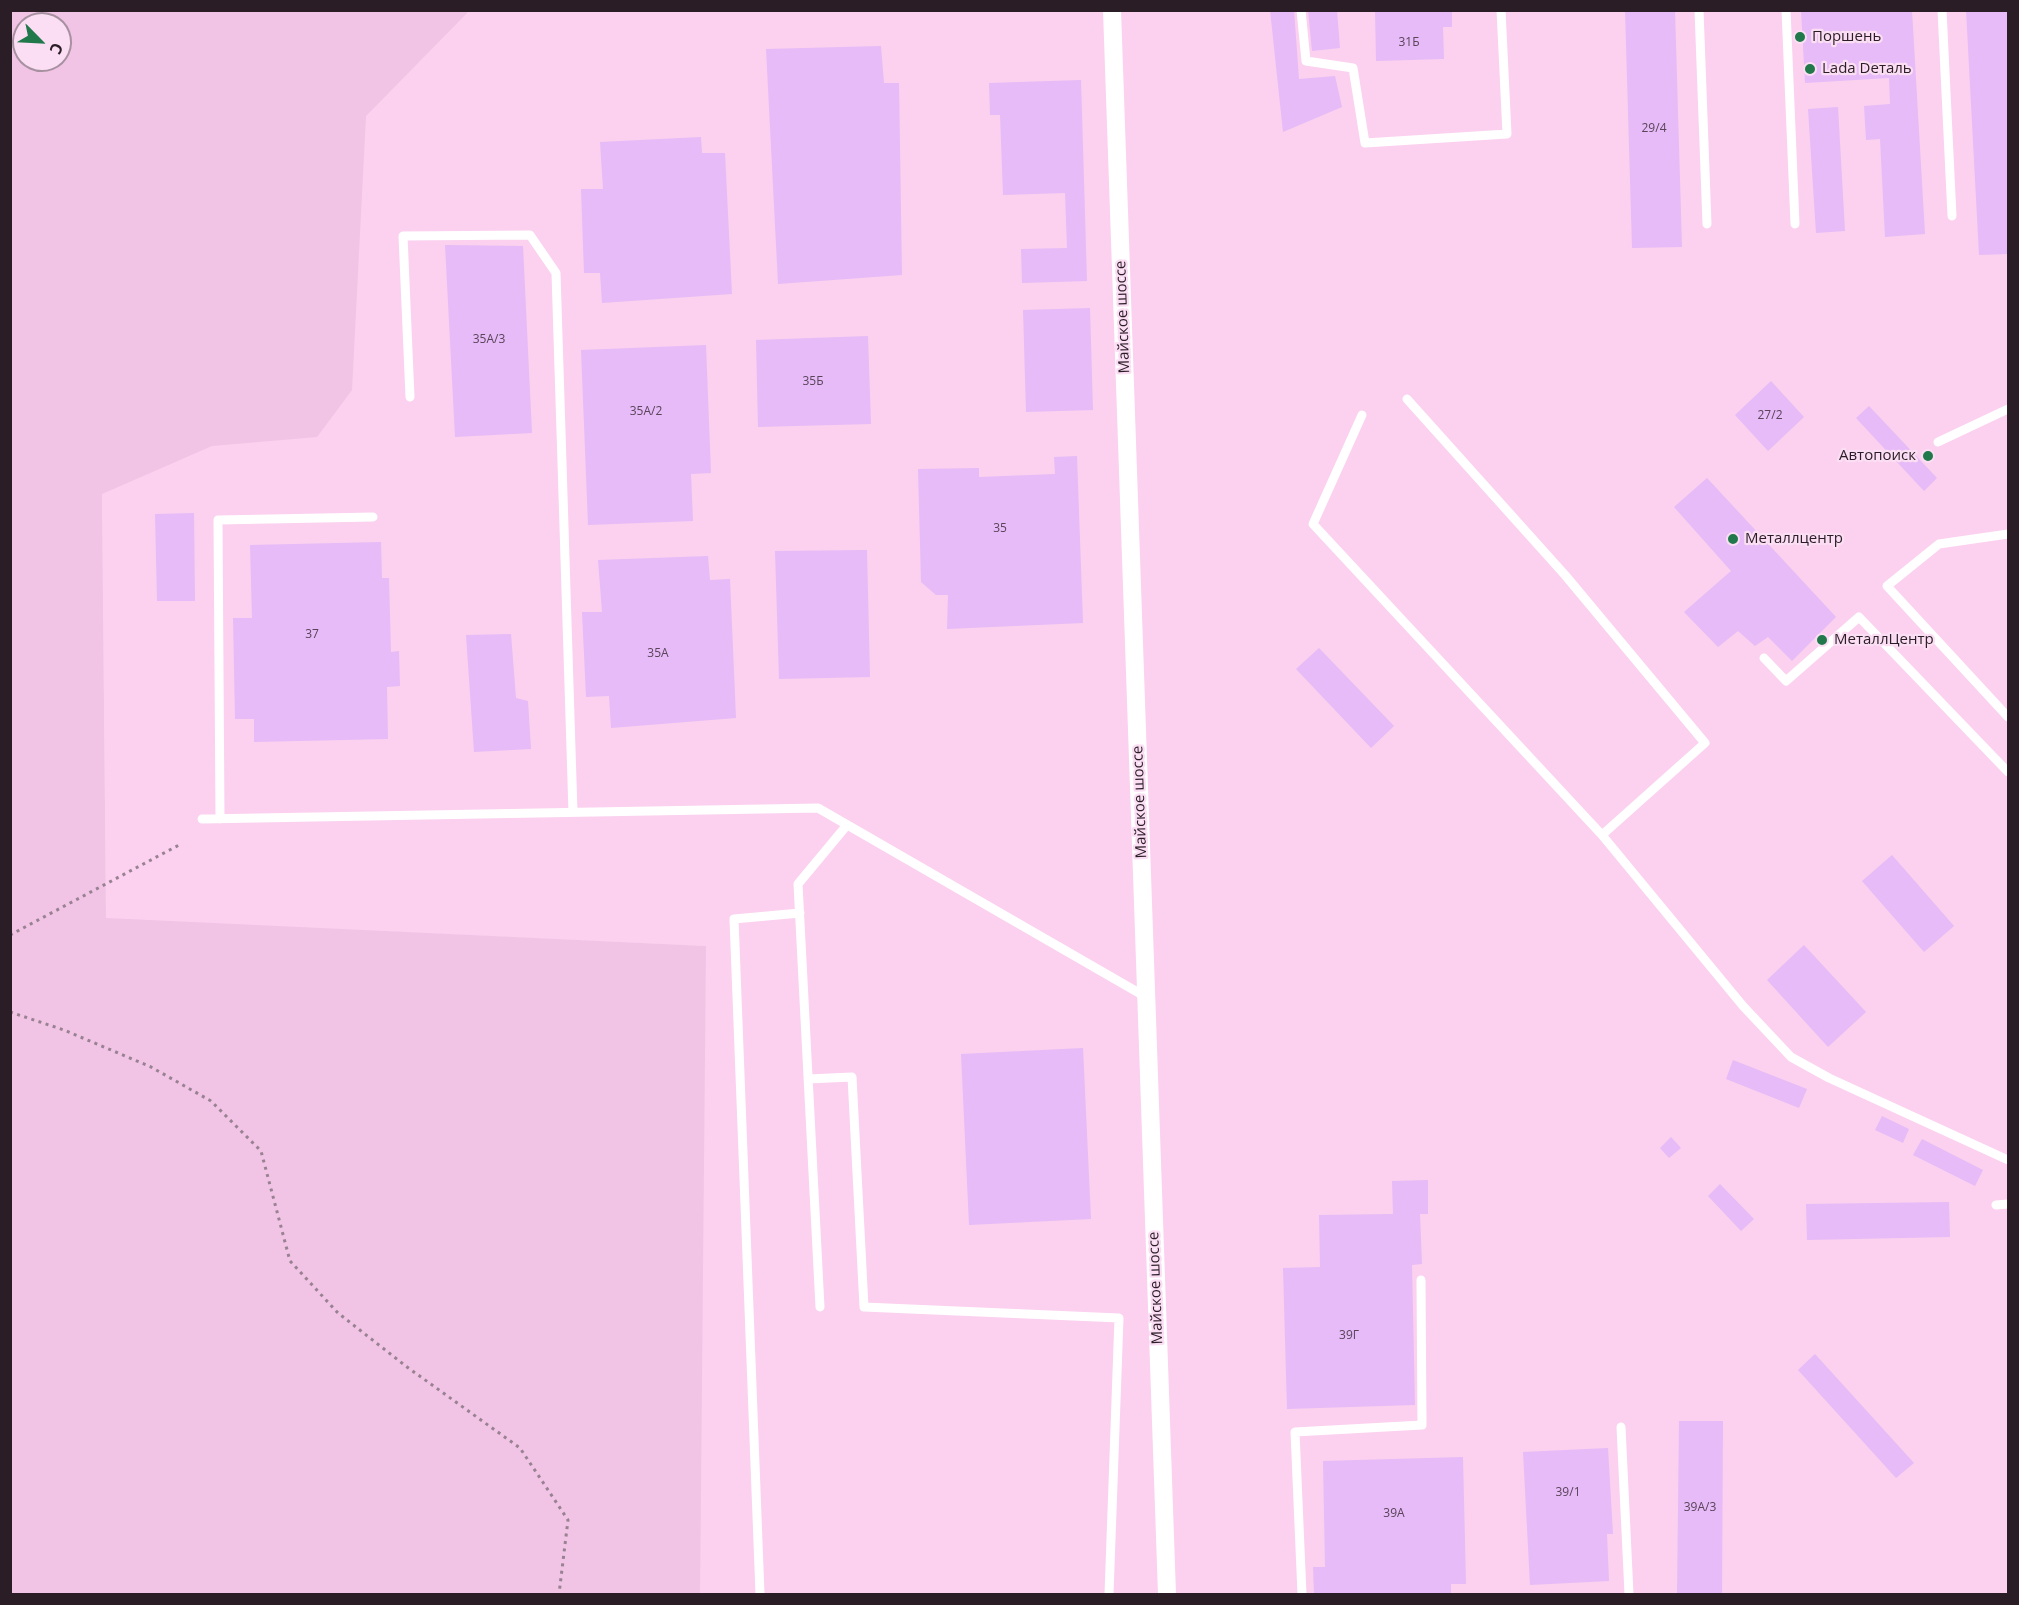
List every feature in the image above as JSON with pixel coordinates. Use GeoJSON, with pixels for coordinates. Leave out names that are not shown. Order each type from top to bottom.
{"type":"FeatureCollection","features":[{"type":"Feature","properties":{"kind":"street","name":"Майское шоссе"},"geometry":{"type":"LineString","coordinates":[[1112,10],[1167,1594]]}},
{"type":"Feature","properties":{"kind":"lane"},"geometry":{"type":"LineString","coordinates":[[1301,10],[1306,61],[1353,68],[1365,143],[1507,134],[1501,10]]}},
{"type":"Feature","properties":{"kind":"lane"},"geometry":{"type":"LineString","coordinates":[[1699,10],[1707,224]]}},
{"type":"Feature","properties":{"kind":"lane"},"geometry":{"type":"LineString","coordinates":[[1786,10],[1796,224]]}},
{"type":"Feature","properties":{"kind":"lane"},"geometry":{"type":"LineString","coordinates":[[1942,10],[1952,216]]}},
{"type":"Feature","properties":{"kind":"lane"},"geometry":{"type":"LineString","coordinates":[[410,397],[403,236],[530,236],[556,273],[573,812]]}},
{"type":"Feature","properties":{"kind":"lane"},"geometry":{"type":"LineString","coordinates":[[1407,399],[1565,575],[1705,743],[1602,835]]}},
{"type":"Feature","properties":{"kind":"lane"},"geometry":{"type":"LineString","coordinates":[[1938,442],[2008,409]]}},
{"type":"Feature","properties":{"kind":"lane"},"geometry":{"type":"LineString","coordinates":[[1362,415],[1313,524],[1602,835],[1743,1006],[1791,1057],[1829,1078],[2008,1160]]}},
{"type":"Feature","properties":{"kind":"lane"},"geometry":{"type":"LineString","coordinates":[[220,819],[218,520],[373,517]]}},
{"type":"Feature","properties":{"kind":"lane"},"geometry":{"type":"LineString","coordinates":[[2008,534],[1939,544],[1887,586],[2008,717]]}},
{"type":"Feature","properties":{"kind":"lane"},"geometry":{"type":"LineString","coordinates":[[1764,658],[1786,681],[1859,617],[2008,772]]}},
{"type":"Feature","properties":{"kind":"lane"},"geometry":{"type":"LineString","coordinates":[[202,819],[818,808],[1146,997]]}},
{"type":"Feature","properties":{"kind":"lane"},"geometry":{"type":"LineString","coordinates":[[820,1307],[798,884],[847,825]]}},
{"type":"Feature","properties":{"kind":"lane"},"geometry":{"type":"LineString","coordinates":[[760,1594],[734,919],[800,913]]}},
{"type":"Feature","properties":{"kind":"lane"},"geometry":{"type":"LineString","coordinates":[[808,1079],[852,1077],[864,1307],[1119,1318],[1109,1594]]}},
{"type":"Feature","properties":{"kind":"lane"},"geometry":{"type":"LineString","coordinates":[[1996,1205],[2008,1204]]}},
{"type":"Feature","properties":{"kind":"lane"},"geometry":{"type":"LineString","coordinates":[[1302,1594],[1295,1432],[1422,1425],[1421,1280]]}},
{"type":"Feature","properties":{"kind":"lane"},"geometry":{"type":"LineString","coordinates":[[1622,1427],[1629,1594]]}},
{"type":"Feature","properties":{"kind":"path"},"geometry":{"type":"LineString","coordinates":[[10,935],[179,845]]}},
{"type":"Feature","properties":{"kind":"path"},"geometry":{"type":"LineString","coordinates":[[10,1012],[64,1030],[151,1067],[211,1101],[261,1151],[290,1261],[338,1313],[407,1367],[520,1448],[568,1520],[559,1594]]}},
{"type":"Feature","properties":{"kind":"shaded area"},"geometry":{"type":"Polygon","coordinates":[[[11,10],[469,11],[366,116],[352,390],[317,437],[212,446],[102,494],[106,918],[706,946],[700,1594],[11,1594],[11,10]]]}},
{"type":"Feature","properties":{"kind":"shaded area"},"geometry":{"type":"Polygon","coordinates":[[[434,11],[2008,11],[2008,1594],[695,1594],[706,946],[106,919],[102,494],[434,11]]]}},
{"type":"Feature","properties":{"kind":"building"},"geometry":{"type":"Polygon","coordinates":[[[1270,10],[1294,10],[1299,79],[1335,76],[1342,107],[1283,132],[1270,10]]]}},
{"type":"Feature","properties":{"kind":"building"},"geometry":{"type":"Polygon","coordinates":[[[1308,10],[1337,10],[1340,48],[1312,51],[1308,10]]]}},
{"type":"Feature","properties":{"kind":"building"},"geometry":{"type":"Polygon","coordinates":[[[1375,10],[1452,10],[1452,27],[1443,27],[1444,59],[1376,61],[1375,10]]]}},
{"type":"Feature","properties":{"kind":"building"},"geometry":{"type":"Polygon","coordinates":[[[1625,10],[1675,10],[1682,247],[1632,248],[1625,10]]]}},
{"type":"Feature","properties":{"kind":"building"},"geometry":{"type":"Polygon","coordinates":[[[1801,10],[1912,10],[1925,234],[1885,237],[1880,139],[1866,140],[1864,106],[1890,104],[1889,78],[1805,83],[1801,10]]]}},
{"type":"Feature","properties":{"kind":"building"},"geometry":{"type":"Polygon","coordinates":[[[1966,10],[2008,10],[2008,254],[1979,255],[1966,10]]]}},
{"type":"Feature","properties":{"kind":"building"},"geometry":{"type":"Polygon","coordinates":[[[881,46],[884,83],[899,83],[902,275],[778,284],[766,49],[881,46]]]}},
{"type":"Feature","properties":{"kind":"building"},"geometry":{"type":"Polygon","coordinates":[[[1081,80],[1087,281],[1022,283],[1021,249],[1067,248],[1065,193],[1003,195],[1000,115],[990,115],[989,83],[1081,80]]]}},
{"type":"Feature","properties":{"kind":"building"},"geometry":{"type":"Polygon","coordinates":[[[1838,107],[1845,231],[1816,233],[1808,109],[1838,107]]]}},
{"type":"Feature","properties":{"kind":"building"},"geometry":{"type":"Polygon","coordinates":[[[701,137],[702,153],[725,153],[732,294],[602,303],[600,273],[584,273],[581,189],[603,189],[600,142],[701,137]]]}},
{"type":"Feature","properties":{"kind":"building"},"geometry":{"type":"Polygon","coordinates":[[[445,245],[523,246],[532,433],[455,437],[445,245]]]}},
{"type":"Feature","properties":{"kind":"building"},"geometry":{"type":"Polygon","coordinates":[[[1090,308],[1093,410],[1026,412],[1023,310],[1090,308]]]}},
{"type":"Feature","properties":{"kind":"building"},"geometry":{"type":"Polygon","coordinates":[[[868,336],[871,424],[758,427],[756,340],[868,336]]]}},
{"type":"Feature","properties":{"kind":"building"},"geometry":{"type":"Polygon","coordinates":[[[706,345],[711,473],[691,474],[693,521],[588,525],[581,350],[706,345]]]}},
{"type":"Feature","properties":{"kind":"building"},"geometry":{"type":"Polygon","coordinates":[[[1771,381],[1804,417],[1768,451],[1735,415],[1771,381]]]}},
{"type":"Feature","properties":{"kind":"building"},"geometry":{"type":"Polygon","coordinates":[[[1869,406],[1937,478],[1924,491],[1856,418],[1869,406]]]}},
{"type":"Feature","properties":{"kind":"building"},"geometry":{"type":"Polygon","coordinates":[[[1077,456],[1083,623],[947,629],[948,595],[936,595],[921,582],[918,469],[979,468],[979,477],[1055,474],[1054,457],[1077,456]]]}},
{"type":"Feature","properties":{"kind":"building","name":"Металлцентр"},"geometry":{"type":"Polygon","coordinates":[[[1707,478],[1836,617],[1792,661],[1768,637],[1755,646],[1738,631],[1718,647],[1684,612],[1731,571],[1674,507],[1707,478]]]}},
{"type":"Feature","properties":{"kind":"building"},"geometry":{"type":"Polygon","coordinates":[[[194,513],[195,601],[157,601],[155,514],[194,513]]]}},
{"type":"Feature","properties":{"kind":"building"},"geometry":{"type":"Polygon","coordinates":[[[381,542],[382,578],[389,578],[391,652],[399,651],[400,686],[387,687],[388,739],[254,742],[254,719],[235,719],[233,618],[252,618],[250,545],[381,542]]]}},
{"type":"Feature","properties":{"kind":"building"},"geometry":{"type":"Polygon","coordinates":[[[867,550],[870,677],[779,679],[775,551],[867,550]]]}},
{"type":"Feature","properties":{"kind":"building"},"geometry":{"type":"Polygon","coordinates":[[[708,556],[710,580],[730,579],[736,718],[611,728],[609,696],[586,697],[582,612],[602,612],[598,560],[708,556]]]}},
{"type":"Feature","properties":{"kind":"building"},"geometry":{"type":"Polygon","coordinates":[[[511,634],[516,698],[528,701],[531,749],[474,752],[466,635],[511,634]]]}},
{"type":"Feature","properties":{"kind":"building"},"geometry":{"type":"Polygon","coordinates":[[[1319,648],[1394,726],[1371,748],[1296,669],[1319,648]]]}},
{"type":"Feature","properties":{"kind":"building"},"geometry":{"type":"Polygon","coordinates":[[[1892,855],[1954,926],[1924,952],[1862,881],[1892,855]]]}},
{"type":"Feature","properties":{"kind":"building"},"geometry":{"type":"Polygon","coordinates":[[[1804,945],[1866,1012],[1828,1047],[1767,980],[1804,945]]]}},
{"type":"Feature","properties":{"kind":"building"},"geometry":{"type":"Polygon","coordinates":[[[1083,1048],[1091,1219],[969,1225],[961,1054],[1083,1048]]]}},
{"type":"Feature","properties":{"kind":"building"},"geometry":{"type":"Polygon","coordinates":[[[1733,1060],[1807,1089],[1799,1108],[1726,1079],[1733,1060]]]}},
{"type":"Feature","properties":{"kind":"building"},"geometry":{"type":"Polygon","coordinates":[[[1882,1116],[1909,1129],[1903,1143],[1875,1130],[1882,1116]]]}},
{"type":"Feature","properties":{"kind":"building"},"geometry":{"type":"Polygon","coordinates":[[[1671,1137],[1681,1148],[1669,1158],[1660,1148],[1671,1137]]]}},
{"type":"Feature","properties":{"kind":"building"},"geometry":{"type":"Polygon","coordinates":[[[1922,1139],[1983,1170],[1975,1186],[1913,1155],[1922,1139]]]}},
{"type":"Feature","properties":{"kind":"building"},"geometry":{"type":"Polygon","coordinates":[[[1428,1180],[1428,1214],[1420,1214],[1422,1264],[1412,1265],[1415,1405],[1287,1409],[1283,1268],[1320,1267],[1319,1215],[1393,1214],[1392,1181],[1428,1180]]]}},
{"type":"Feature","properties":{"kind":"building"},"geometry":{"type":"Polygon","coordinates":[[[1720,1184],[1754,1219],[1741,1231],[1708,1196],[1720,1184]]]}},
{"type":"Feature","properties":{"kind":"building"},"geometry":{"type":"Polygon","coordinates":[[[1949,1202],[1950,1237],[1807,1240],[1806,1204],[1949,1202]]]}},
{"type":"Feature","properties":{"kind":"building"},"geometry":{"type":"Polygon","coordinates":[[[1815,1354],[1914,1463],[1896,1478],[1798,1370],[1815,1354]]]}},
{"type":"Feature","properties":{"kind":"building"},"geometry":{"type":"Polygon","coordinates":[[[1679,1421],[1723,1421],[1722,1594],[1677,1594],[1679,1421]]]}},
{"type":"Feature","properties":{"kind":"building"},"geometry":{"type":"Polygon","coordinates":[[[1608,1448],[1613,1534],[1607,1534],[1609,1581],[1530,1585],[1523,1452],[1608,1448]]]}},
{"type":"Feature","properties":{"kind":"building"},"geometry":{"type":"Polygon","coordinates":[[[1463,1457],[1466,1584],[1451,1584],[1451,1594],[1314,1594],[1313,1567],[1325,1567],[1323,1461],[1463,1457]]]}},
{"type":"Feature","properties":{"kind":"place","name":"Поршень"},"geometry":{"type":"Point","coordinates":[1800,37]}},
{"type":"Feature","properties":{"kind":"place","name":"Lada Dеталь"},"geometry":{"type":"Point","coordinates":[1810,69]}},
{"type":"Feature","properties":{"kind":"place","name":"Автопоиск"},"geometry":{"type":"Point","coordinates":[1928,456]}},
{"type":"Feature","properties":{"kind":"place","name":"Металлцентр"},"geometry":{"type":"Point","coordinates":[1733,539]}},
{"type":"Feature","properties":{"kind":"place","name":"МеталлЦентр"},"geometry":{"type":"Point","coordinates":[1822,640]}}]}
